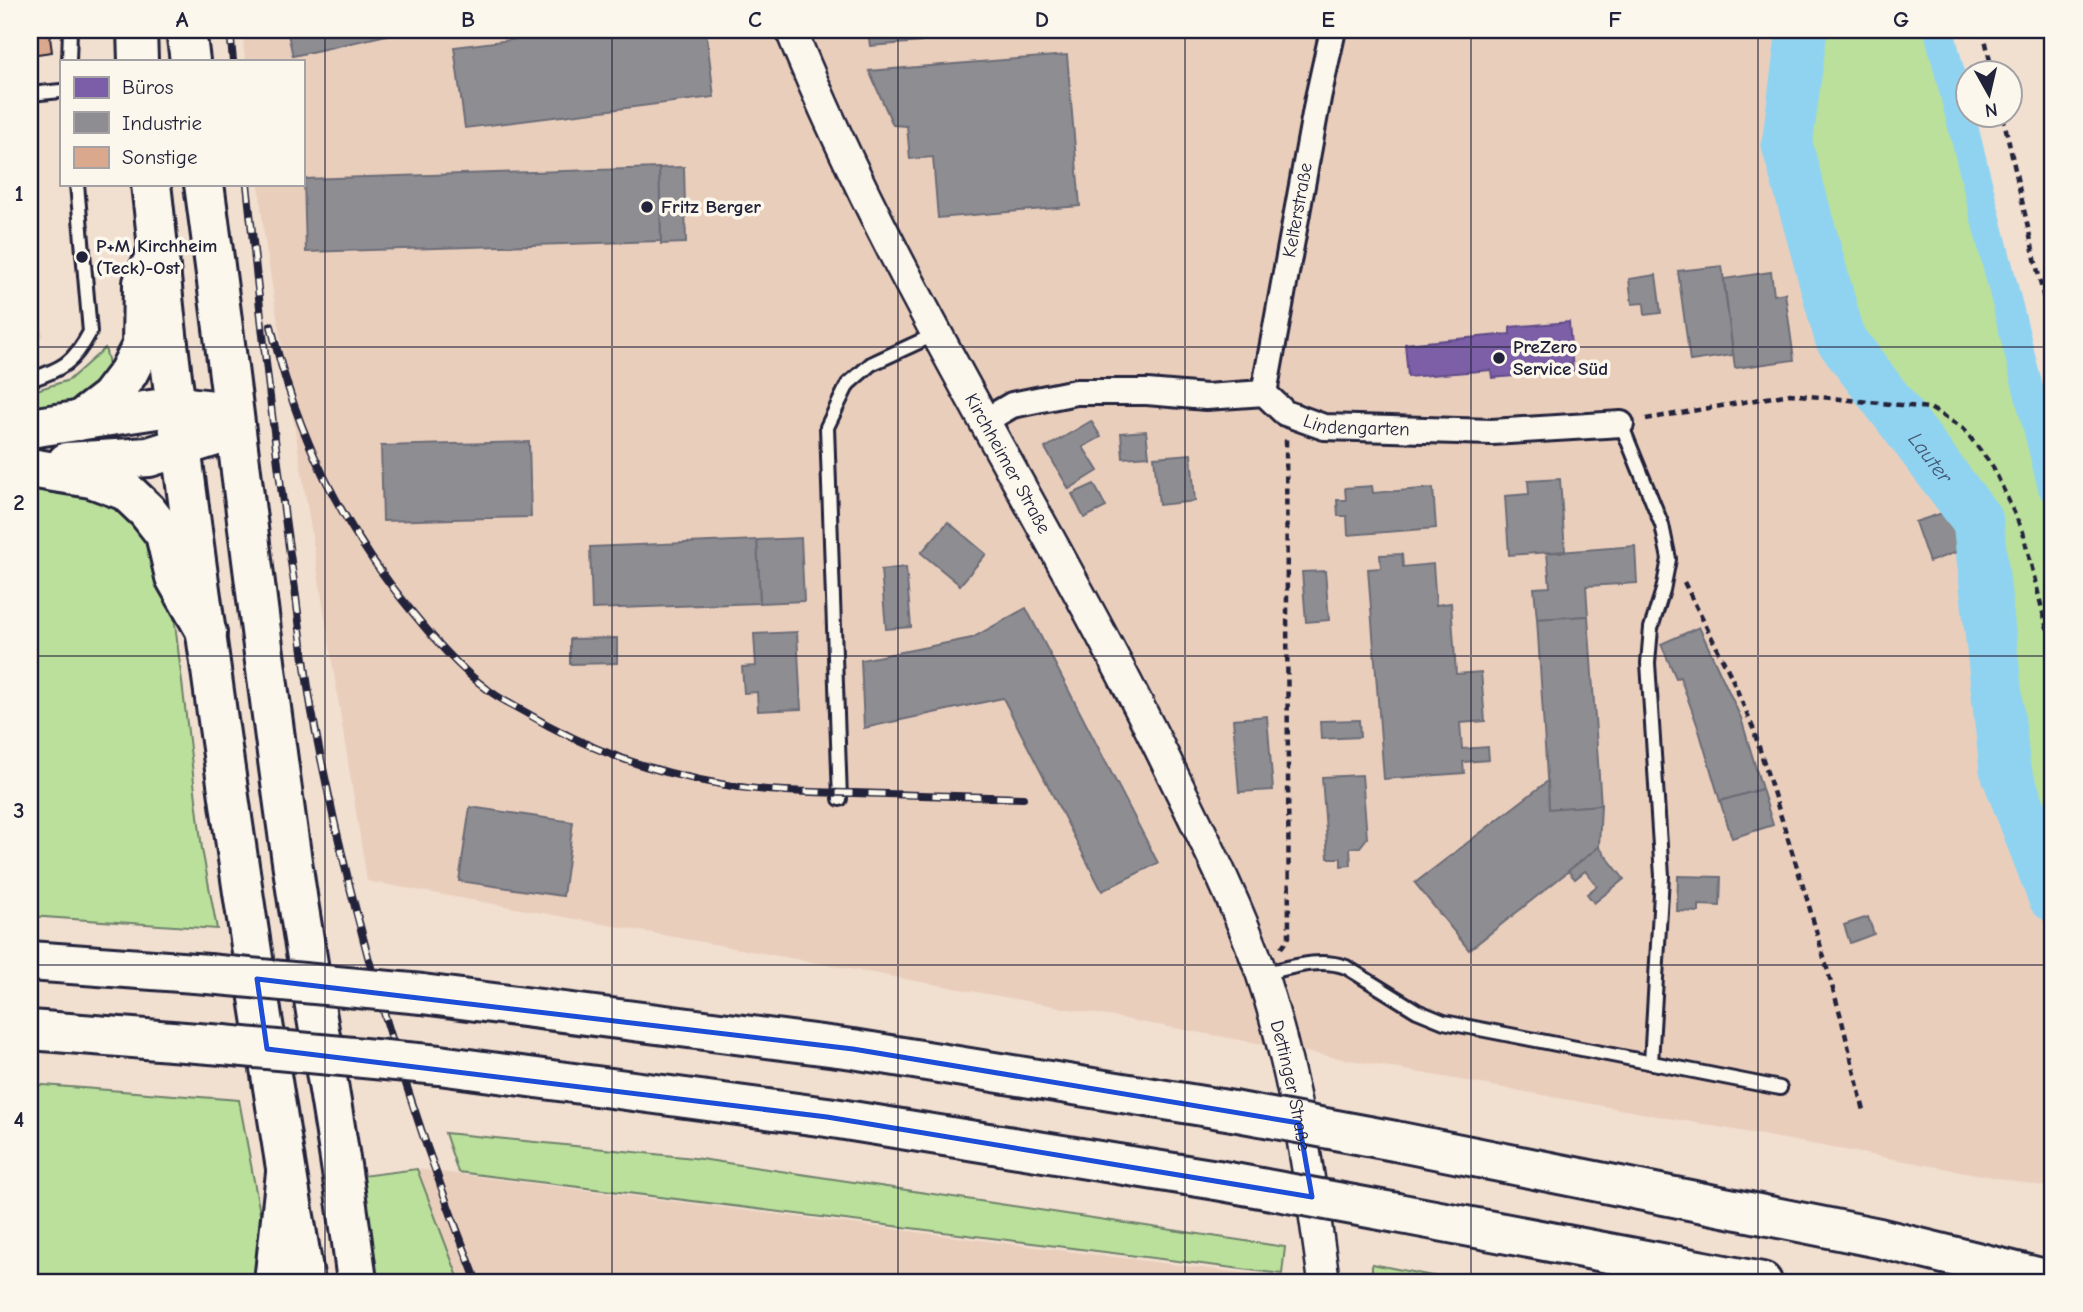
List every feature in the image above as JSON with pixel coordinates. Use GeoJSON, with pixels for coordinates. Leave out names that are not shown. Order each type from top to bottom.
{"type":"FeatureCollection","features":[{"type":"Feature","properties":{"kind":"main road"},"geometry":{"type":"LineString","coordinates":[[137,30],[138,60]]}},
{"type":"Feature","properties":{"kind":"main road"},"geometry":{"type":"LineString","coordinates":[[186,30],[190,60]]}},
{"type":"Feature","properties":{"kind":"main road"},"geometry":{"type":"LineString","coordinates":[[151,186],[207,633],[304,1282]]}},
{"type":"Feature","properties":{"kind":"main road"},"geometry":{"type":"LineString","coordinates":[[204,186],[298,902],[345,1180],[357,1282]]}},
{"type":"Feature","properties":{"kind":"main road"},"geometry":{"type":"LineString","coordinates":[[79,421],[109,398],[128,373],[142,346],[143,283],[159,247]]}},
{"type":"Feature","properties":{"kind":"main road"},"geometry":{"type":"LineString","coordinates":[[30,428],[177,406],[234,421]]}},
{"type":"Feature","properties":{"kind":"main road"},"geometry":{"type":"LineString","coordinates":[[30,466],[149,457],[183,448],[234,421]]}},
{"type":"Feature","properties":{"kind":"main road"},"geometry":{"type":"LineString","coordinates":[[30,466],[91,478],[126,491],[147,511],[165,534],[175,577],[207,633]]}},
{"type":"Feature","properties":{"kind":"main road"},"geometry":{"type":"LineString","coordinates":[[30,961],[422,994],[853,1049],[1233,1111],[1395,1142],[1879,1238],[2053,1281]]}},
{"type":"Feature","properties":{"kind":"main road"},"geometry":{"type":"LineString","coordinates":[[30,1030],[439,1065],[827,1117],[1217,1180],[1762,1282]]}},
{"type":"Feature","properties":{"kind":"main road"},"geometry":{"type":"LineString","coordinates":[[274,1282],[286,1173]]}},
{"type":"Feature","properties":{"kind":"street","name":"Kirchheimer Straße"},"geometry":{"type":"LineString","coordinates":[[791,30],[877,219],[982,422],[1083,599],[1231,895]]}},
{"type":"Feature","properties":{"kind":"street","name":"Kelterstraße"},"geometry":{"type":"LineString","coordinates":[[1264,393],[1333,30]]}},
{"type":"Feature","properties":{"kind":"street"},"geometry":{"type":"LineString","coordinates":[[982,422],[1012,405],[1076,392],[1147,392],[1206,397],[1264,393]]}},
{"type":"Feature","properties":{"kind":"street","name":"Lindengarten"},"geometry":{"type":"LineString","coordinates":[[1264,393],[1285,413],[1324,427],[1492,432],[1621,424]]}},
{"type":"Feature","properties":{"kind":"street","name":"Dettinger Straße"},"geometry":{"type":"LineString","coordinates":[[1231,895],[1261,974],[1288,1069],[1308,1167],[1324,1282]]}},
{"type":"Feature","properties":{"kind":"lane"},"geometry":{"type":"LineString","coordinates":[[69,60],[70,30]]}},
{"type":"Feature","properties":{"kind":"lane"},"geometry":{"type":"LineString","coordinates":[[30,94],[60,92]]}},
{"type":"Feature","properties":{"kind":"lane"},"geometry":{"type":"LineString","coordinates":[[30,380],[57,370],[79,353],[90,332],[78,186]]}},
{"type":"Feature","properties":{"kind":"lane"},"geometry":{"type":"LineString","coordinates":[[841,799],[827,427],[848,384],[871,364],[936,334]]}},
{"type":"Feature","properties":{"kind":"lane"},"geometry":{"type":"LineString","coordinates":[[1621,424],[1662,525],[1669,559],[1651,628],[1648,663],[1662,876],[1651,1063]]}},
{"type":"Feature","properties":{"kind":"lane"},"geometry":{"type":"LineString","coordinates":[[1261,974],[1317,962],[1334,962],[1417,1011],[1444,1022],[1780,1088]]}},
{"type":"Feature","properties":{"kind":"path"},"geometry":{"type":"LineString","coordinates":[[1983,30],[1990,60]]}},
{"type":"Feature","properties":{"kind":"path"},"geometry":{"type":"LineString","coordinates":[[2006,130],[2053,339]]}},
{"type":"Feature","properties":{"kind":"path"},"geometry":{"type":"LineString","coordinates":[[1621,424],[1790,394],[1930,408],[1963,428],[1993,467],[2023,532],[2046,625],[2053,639]]}},
{"type":"Feature","properties":{"kind":"path"},"geometry":{"type":"LineString","coordinates":[[1261,974],[1289,937],[1285,413]]}},
{"type":"Feature","properties":{"kind":"path"},"geometry":{"type":"LineString","coordinates":[[1666,547],[1731,676],[1753,728],[1842,1017],[1864,1111]]}},
{"type":"Feature","properties":{"kind":"highlighted area"},"geometry":{"type":"Polygon","coordinates":[[[257,979],[853,1049],[1299,1123],[1312,1197],[827,1117],[267,1049],[257,979]]]}},
{"type":"Feature","properties":{"kind":"shaded area"},"geometry":{"type":"Polygon","coordinates":[[[242,30],[1789,30],[1772,149],[1828,345],[1966,524],[1992,784],[2053,941],[2053,1188],[367,881],[264,235],[259,186],[304,186],[304,60],[245,60],[242,30]]]}},
{"type":"Feature","properties":{"kind":"shaded area"},"geometry":{"type":"Polygon","coordinates":[[[30,222],[43,336],[30,341],[30,222]]]}},
{"type":"Feature","properties":{"kind":"shaded area"},"geometry":{"type":"Polygon","coordinates":[[[417,1169],[1290,1279],[1294,1282],[379,1282],[361,1176],[417,1169]]]}},
{"type":"Feature","properties":{"kind":"green space"},"geometry":{"type":"Polygon","coordinates":[[[1789,30],[1951,30],[1958,60],[1954,60],[1954,130],[1976,130],[2053,434],[2053,941],[1992,784],[1966,524],[1828,345],[1772,149],[1789,30]]]}},
{"type":"Feature","properties":{"kind":"green space"},"geometry":{"type":"Polygon","coordinates":[[[105,348],[111,371],[101,381],[74,401],[30,421],[30,392],[69,380],[105,348]]]}},
{"type":"Feature","properties":{"kind":"green space"},"geometry":{"type":"Polygon","coordinates":[[[30,477],[122,501],[168,565],[202,849],[217,929],[30,916],[30,477]]]}},
{"type":"Feature","properties":{"kind":"green space"},"geometry":{"type":"Polygon","coordinates":[[[30,1084],[239,1100],[267,1251],[257,1282],[30,1282],[30,1084]]]}},
{"type":"Feature","properties":{"kind":"green space"},"geometry":{"type":"Polygon","coordinates":[[[445,1133],[694,1158],[1285,1247],[1282,1274],[458,1172],[445,1133]]]}},
{"type":"Feature","properties":{"kind":"green space"},"geometry":{"type":"Polygon","coordinates":[[[417,1169],[460,1282],[377,1282],[361,1176],[417,1169]]]}},
{"type":"Feature","properties":{"kind":"green space"},"geometry":{"type":"Polygon","coordinates":[[[1372,1264],[1462,1282],[1372,1282],[1372,1264]]]}},
{"type":"Feature","properties":{"kind":"building: Büros"},"geometry":{"type":"Polygon","coordinates":[[[1569,322],[1573,371],[1492,378],[1491,370],[1408,377],[1405,344],[1510,334],[1510,327],[1569,322]]]}},
{"type":"Feature","properties":{"kind":"building: Industrie"},"geometry":{"type":"Polygon","coordinates":[[[287,30],[409,30],[293,56],[287,30]]]}},
{"type":"Feature","properties":{"kind":"building: Industrie"},"geometry":{"type":"Polygon","coordinates":[[[590,30],[706,30],[714,97],[465,128],[454,47],[590,30]]]}},
{"type":"Feature","properties":{"kind":"building: Industrie"},"geometry":{"type":"Polygon","coordinates":[[[868,30],[920,30],[921,42],[870,46],[868,30]]]}},
{"type":"Feature","properties":{"kind":"building: Industrie"},"geometry":{"type":"Polygon","coordinates":[[[1067,55],[1080,206],[938,218],[933,157],[910,159],[907,126],[893,125],[869,71],[1067,55]]]}},
{"type":"Feature","properties":{"kind":"building: Industrie"},"geometry":{"type":"Polygon","coordinates":[[[684,167],[686,243],[661,244],[659,168],[684,167]]]}},
{"type":"Feature","properties":{"kind":"building: Industrie"},"geometry":{"type":"Polygon","coordinates":[[[659,168],[661,241],[306,252],[304,179],[659,168]]]}},
{"type":"Feature","properties":{"kind":"building: Industrie"},"geometry":{"type":"Polygon","coordinates":[[[1722,266],[1733,355],[1690,361],[1678,271],[1722,266]]]}},
{"type":"Feature","properties":{"kind":"building: Industrie"},"geometry":{"type":"Polygon","coordinates":[[[1771,272],[1774,295],[1785,293],[1794,360],[1735,368],[1724,279],[1771,272]]]}},
{"type":"Feature","properties":{"kind":"building: Industrie"},"geometry":{"type":"Polygon","coordinates":[[[1656,275],[1661,313],[1645,315],[1644,303],[1632,304],[1629,279],[1656,275]]]}},
{"type":"Feature","properties":{"kind":"building: Industrie"},"geometry":{"type":"Polygon","coordinates":[[[1091,421],[1101,437],[1083,447],[1098,471],[1069,489],[1045,448],[1091,421]]]}},
{"type":"Feature","properties":{"kind":"building: Industrie"},"geometry":{"type":"Polygon","coordinates":[[[1146,431],[1149,456],[1123,458],[1121,433],[1146,431]]]}},
{"type":"Feature","properties":{"kind":"building: Industrie"},"geometry":{"type":"Polygon","coordinates":[[[529,442],[531,517],[383,521],[381,446],[529,442]]]}},
{"type":"Feature","properties":{"kind":"building: Industrie"},"geometry":{"type":"Polygon","coordinates":[[[1191,454],[1195,501],[1159,505],[1154,457],[1191,454]]]}},
{"type":"Feature","properties":{"kind":"building: Industrie"},"geometry":{"type":"Polygon","coordinates":[[[1560,479],[1565,551],[1509,555],[1505,496],[1529,494],[1528,481],[1560,479]]]}},
{"type":"Feature","properties":{"kind":"building: Industrie"},"geometry":{"type":"Polygon","coordinates":[[[1094,484],[1106,507],[1084,518],[1072,494],[1094,484]]]}},
{"type":"Feature","properties":{"kind":"building: Industrie"},"geometry":{"type":"Polygon","coordinates":[[[1372,486],[1373,493],[1433,488],[1436,528],[1348,535],[1347,516],[1338,516],[1337,500],[1346,500],[1345,488],[1372,486]]]}},
{"type":"Feature","properties":{"kind":"building: Industrie"},"geometry":{"type":"Polygon","coordinates":[[[1949,511],[1962,550],[1929,562],[1915,522],[1949,511]]]}},
{"type":"Feature","properties":{"kind":"building: Industrie"},"geometry":{"type":"Polygon","coordinates":[[[948,522],[986,554],[960,585],[921,553],[948,522]]]}},
{"type":"Feature","properties":{"kind":"building: Industrie"},"geometry":{"type":"Polygon","coordinates":[[[801,538],[804,601],[760,603],[757,540],[801,538]]]}},
{"type":"Feature","properties":{"kind":"building: Industrie"},"geometry":{"type":"Polygon","coordinates":[[[757,540],[760,603],[592,609],[590,547],[757,540]]]}},
{"type":"Feature","properties":{"kind":"building: Industrie"},"geometry":{"type":"Polygon","coordinates":[[[1635,546],[1637,583],[1586,586],[1588,616],[1537,619],[1534,588],[1550,587],[1547,553],[1635,546]]]}},
{"type":"Feature","properties":{"kind":"building: Industrie"},"geometry":{"type":"Polygon","coordinates":[[[1402,554],[1403,567],[1433,564],[1436,605],[1451,603],[1456,674],[1481,672],[1485,721],[1460,723],[1462,749],[1488,747],[1489,760],[1463,762],[1464,773],[1384,779],[1368,569],[1381,568],[1380,555],[1402,554]]]}},
{"type":"Feature","properties":{"kind":"building: Industrie"},"geometry":{"type":"Polygon","coordinates":[[[906,567],[911,627],[886,629],[881,570],[906,567]]]}},
{"type":"Feature","properties":{"kind":"building: Industrie"},"geometry":{"type":"Polygon","coordinates":[[[1325,571],[1329,620],[1306,622],[1302,572],[1325,571]]]}},
{"type":"Feature","properties":{"kind":"building: Industrie"},"geometry":{"type":"Polygon","coordinates":[[[1026,608],[1158,863],[1102,891],[1003,698],[864,728],[861,660],[972,638],[1026,608]]]}},
{"type":"Feature","properties":{"kind":"building: Industrie"},"geometry":{"type":"Polygon","coordinates":[[[1588,616],[1601,805],[1549,809],[1537,619],[1588,616]]]}},
{"type":"Feature","properties":{"kind":"building: Industrie"},"geometry":{"type":"Polygon","coordinates":[[[1699,627],[1741,718],[1762,789],[1720,801],[1680,677],[1676,678],[1661,644],[1699,627]]]}},
{"type":"Feature","properties":{"kind":"building: Industrie"},"geometry":{"type":"Polygon","coordinates":[[[797,632],[801,709],[758,711],[757,692],[744,693],[742,667],[756,666],[754,634],[797,632]]]}},
{"type":"Feature","properties":{"kind":"building: Industrie"},"geometry":{"type":"Polygon","coordinates":[[[617,638],[617,663],[570,664],[570,639],[617,638]]]}},
{"type":"Feature","properties":{"kind":"building: Industrie"},"geometry":{"type":"Polygon","coordinates":[[[1267,716],[1273,790],[1239,792],[1233,719],[1267,716]]]}},
{"type":"Feature","properties":{"kind":"building: Industrie"},"geometry":{"type":"Polygon","coordinates":[[[1359,720],[1360,737],[1321,739],[1320,721],[1359,720]]]}},
{"type":"Feature","properties":{"kind":"building: Industrie"},"geometry":{"type":"Polygon","coordinates":[[[1362,775],[1367,838],[1360,847],[1350,848],[1351,865],[1341,866],[1341,858],[1328,858],[1322,777],[1362,775]]]}},
{"type":"Feature","properties":{"kind":"building: Industrie"},"geometry":{"type":"Polygon","coordinates":[[[1548,781],[1549,809],[1601,805],[1599,847],[1469,950],[1415,883],[1548,781]]]}},
{"type":"Feature","properties":{"kind":"building: Industrie"},"geometry":{"type":"Polygon","coordinates":[[[1762,789],[1773,825],[1732,838],[1720,801],[1762,789]]]}},
{"type":"Feature","properties":{"kind":"building: Industrie"},"geometry":{"type":"Polygon","coordinates":[[[470,807],[573,822],[563,896],[459,881],[470,807]]]}},
{"type":"Feature","properties":{"kind":"building: Industrie"},"geometry":{"type":"Polygon","coordinates":[[[1599,847],[1624,879],[1594,903],[1587,894],[1597,886],[1585,871],[1575,879],[1568,871],[1599,847]]]}},
{"type":"Feature","properties":{"kind":"building: Industrie"},"geometry":{"type":"Polygon","coordinates":[[[1678,876],[1721,877],[1720,906],[1699,905],[1699,912],[1677,911],[1678,876]]]}},
{"type":"Feature","properties":{"kind":"building: Industrie"},"geometry":{"type":"Polygon","coordinates":[[[1868,917],[1874,934],[1850,943],[1844,925],[1868,917]]]}},
{"type":"Feature","properties":{"kind":"building: Sonstige"},"geometry":{"type":"Polygon","coordinates":[[[30,30],[49,30],[52,52],[30,55],[30,30]]]}},
{"type":"Feature","properties":{"kind":"waterway","name":"Lauter"},"geometry":{"type":"LineString","coordinates":[[1802,30],[1787,145],[1840,338],[1978,521],[2005,769],[2053,896]]}},
{"type":"Feature","properties":{"kind":"waterway"},"geometry":{"type":"LineString","coordinates":[[1939,30],[2053,488]]}},
{"type":"Feature","properties":{"kind":"railway"},"geometry":{"type":"LineString","coordinates":[[230,30],[233,60]]}},
{"type":"Feature","properties":{"kind":"railway"},"geometry":{"type":"LineString","coordinates":[[247,186],[281,488],[307,681],[326,785],[361,930],[402,1072],[425,1143],[477,1282]]}},
{"type":"Feature","properties":{"kind":"railway"},"geometry":{"type":"LineString","coordinates":[[271,326],[308,442],[343,513],[387,580],[413,613],[467,672],[500,698],[597,749],[698,780],[789,791],[1023,798]]}},
{"type":"Feature","properties":{"kind":"place","name":"Fritz Berger"},"geometry":{"type":"Point","coordinates":[647,207]}},
{"type":"Feature","properties":{"kind":"place","name":"P+M Kirchheim (Teck)-Ost"},"geometry":{"type":"Point","coordinates":[82,257]}},
{"type":"Feature","properties":{"kind":"place","name":"PreZero Service Süd"},"geometry":{"type":"Point","coordinates":[1499,358]}}]}
